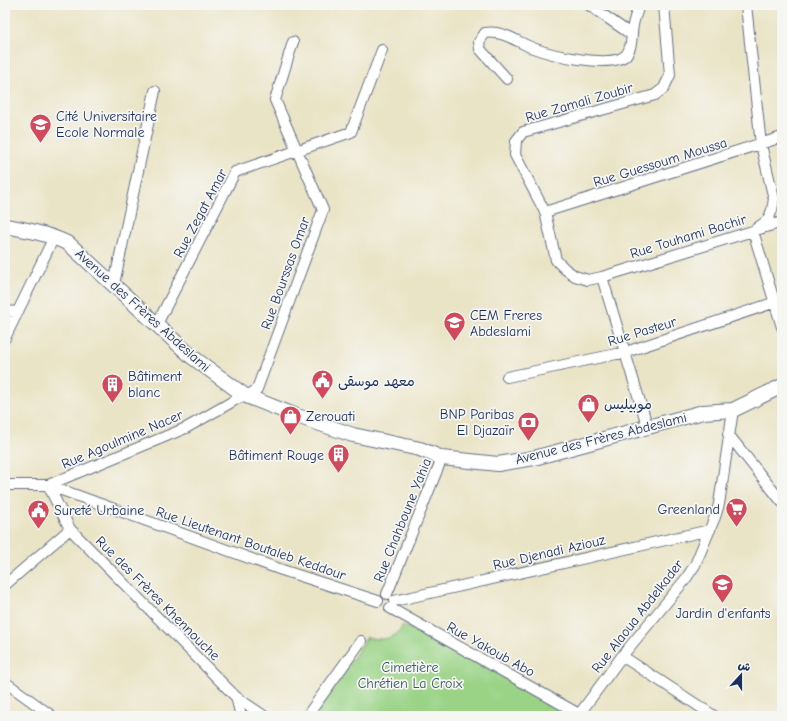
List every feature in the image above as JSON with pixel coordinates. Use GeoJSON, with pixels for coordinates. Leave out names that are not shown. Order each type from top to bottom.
{"type":"FeatureCollection","features":[{"type":"Feature","properties":{"kind":"main road","name":"Avenue des Frères Abdeslami"},"geometry":{"type":"LineString","coordinates":[[5,226],[31,230],[54,237],[69,244],[191,356],[244,395],[294,415],[353,435],[420,449],[442,458],[498,464],[534,458],[703,412],[733,410],[782,386]]}},
{"type":"Feature","properties":{"kind":"street"},"geometry":{"type":"LineString","coordinates":[[589,5],[632,35]]}},
{"type":"Feature","properties":{"kind":"street"},"geometry":{"type":"LineString","coordinates":[[507,79],[480,50],[479,42],[485,32],[496,31],[533,48],[554,54],[600,61],[617,60],[626,55],[630,46],[639,5]]}},
{"type":"Feature","properties":{"kind":"street","name":"Rue Zamali Zoubir"},"geometry":{"type":"LineString","coordinates":[[602,277],[588,280],[575,276],[556,260],[545,212],[515,155],[516,141],[523,132],[655,95],[664,88],[670,75],[664,5]]}},
{"type":"Feature","properties":{"kind":"street"},"geometry":{"type":"LineString","coordinates":[[746,5],[761,145],[774,199],[768,220],[753,231],[778,302],[782,327]]}},
{"type":"Feature","properties":{"kind":"street","name":"Rue Bourssas Omar"},"geometry":{"type":"LineString","coordinates":[[244,395],[252,393],[257,389],[323,210],[275,100],[293,42]]}},
{"type":"Feature","properties":{"kind":"street","name":"Rue Zegat Amar"},"geometry":{"type":"LineString","coordinates":[[157,324],[235,172],[351,132],[382,50]]}},
{"type":"Feature","properties":{"kind":"street"},"geometry":{"type":"LineString","coordinates":[[114,284],[155,91]]}},
{"type":"Feature","properties":{"kind":"street","name":"Rue Guessoum Moussa"},"geometry":{"type":"LineString","coordinates":[[545,212],[761,145],[782,137]]}},
{"type":"Feature","properties":{"kind":"street","name":"Rue Touhami Bachir"},"geometry":{"type":"LineString","coordinates":[[602,277],[782,222]]}},
{"type":"Feature","properties":{"kind":"street"},"geometry":{"type":"LineString","coordinates":[[5,338],[54,237]]}},
{"type":"Feature","properties":{"kind":"street"},"geometry":{"type":"LineString","coordinates":[[602,277],[648,428]]}},
{"type":"Feature","properties":{"kind":"street","name":"Rue Pasteur"},"geometry":{"type":"LineString","coordinates":[[508,377],[626,352],[778,302]]}},
{"type":"Feature","properties":{"kind":"street"},"geometry":{"type":"LineString","coordinates":[[5,311],[18,312]]}},
{"type":"Feature","properties":{"kind":"street","name":"Rue Agoulmine Nacer"},"geometry":{"type":"LineString","coordinates":[[5,485],[48,485],[186,428],[244,395]]}},
{"type":"Feature","properties":{"kind":"street","name":"Rue Alaoua Abdelkader"},"geometry":{"type":"LineString","coordinates":[[578,715],[622,656],[686,580],[695,565],[719,504],[728,434],[733,410]]}},
{"type":"Feature","properties":{"kind":"street"},"geometry":{"type":"LineString","coordinates":[[728,434],[782,502]]}},
{"type":"Feature","properties":{"kind":"street","name":"Rue Chahboune Yahia"},"geometry":{"type":"LineString","coordinates":[[390,601],[442,458]]}},
{"type":"Feature","properties":{"kind":"street","name":"Rue des Frères Khennouche"},"geometry":{"type":"LineString","coordinates":[[48,485],[70,529],[236,696],[264,716]]}},
{"type":"Feature","properties":{"kind":"street","name":"Rue Lieutenant Boutaleb Keddour"},"geometry":{"type":"LineString","coordinates":[[48,485],[282,570],[378,601],[381,608],[386,610],[390,601]]}},
{"type":"Feature","properties":{"kind":"street"},"geometry":{"type":"LineString","coordinates":[[5,585],[70,529]]}},
{"type":"Feature","properties":{"kind":"street","name":"Rue Djenadi Aziouz"},"geometry":{"type":"LineString","coordinates":[[390,601],[710,530]]}},
{"type":"Feature","properties":{"kind":"street"},"geometry":{"type":"LineString","coordinates":[[378,601],[380,596],[390,601]]}},
{"type":"Feature","properties":{"kind":"street","name":"Rue Yakoub Abo"},"geometry":{"type":"LineString","coordinates":[[390,601],[578,715]]}},
{"type":"Feature","properties":{"kind":"street"},"geometry":{"type":"LineString","coordinates":[[307,716],[361,641]]}},
{"type":"Feature","properties":{"kind":"street"},"geometry":{"type":"LineString","coordinates":[[622,656],[714,716]]}},
{"type":"Feature","properties":{"kind":"street"},"geometry":{"type":"LineString","coordinates":[[5,682],[52,716]]}},
{"type":"Feature","properties":{"kind":"street"},"geometry":{"type":"LineString","coordinates":[[236,696],[241,716]]}},
{"type":"Feature","properties":{"kind":"green space","name":"Cimetière Chrétien La Croix"},"geometry":{"type":"Polygon","coordinates":[[[403,625],[564,708],[566,713],[565,716],[315,716],[367,637],[378,639],[388,638],[397,634],[403,625]]]}},
{"type":"Feature","properties":{"kind":"place","name":"Cité Universitaire Ecole Normale"},"geometry":{"type":"Point","coordinates":[41,144]}},
{"type":"Feature","properties":{"kind":"place","name":"CEM Freres Abdeslami"},"geometry":{"type":"Point","coordinates":[454,342]}},
{"type":"Feature","properties":{"kind":"place","name":"معهد موسقى"},"geometry":{"type":"Point","coordinates":[322,400]}},
{"type":"Feature","properties":{"kind":"place","name":"Bâtiment blanc"},"geometry":{"type":"Point","coordinates":[112,404]}},
{"type":"Feature","properties":{"kind":"place","name":"موبيليس"},"geometry":{"type":"Point","coordinates":[588,424]}},
{"type":"Feature","properties":{"kind":"place","name":"Zerouati"},"geometry":{"type":"Point","coordinates":[291,436]}},
{"type":"Feature","properties":{"kind":"place","name":"BNP Paribas El Djazaïr"},"geometry":{"type":"Point","coordinates":[529,442]}},
{"type":"Feature","properties":{"kind":"place","name":"Bâtiment Rouge"},"geometry":{"type":"Point","coordinates":[339,474]}},
{"type":"Feature","properties":{"kind":"place","name":"Greenland"},"geometry":{"type":"Point","coordinates":[736,528]}},
{"type":"Feature","properties":{"kind":"place","name":"Sureté Urbaine"},"geometry":{"type":"Point","coordinates":[38,530]}},
{"type":"Feature","properties":{"kind":"place","name":"Jardin d'enfants"},"geometry":{"type":"Point","coordinates":[723,604]}}]}
